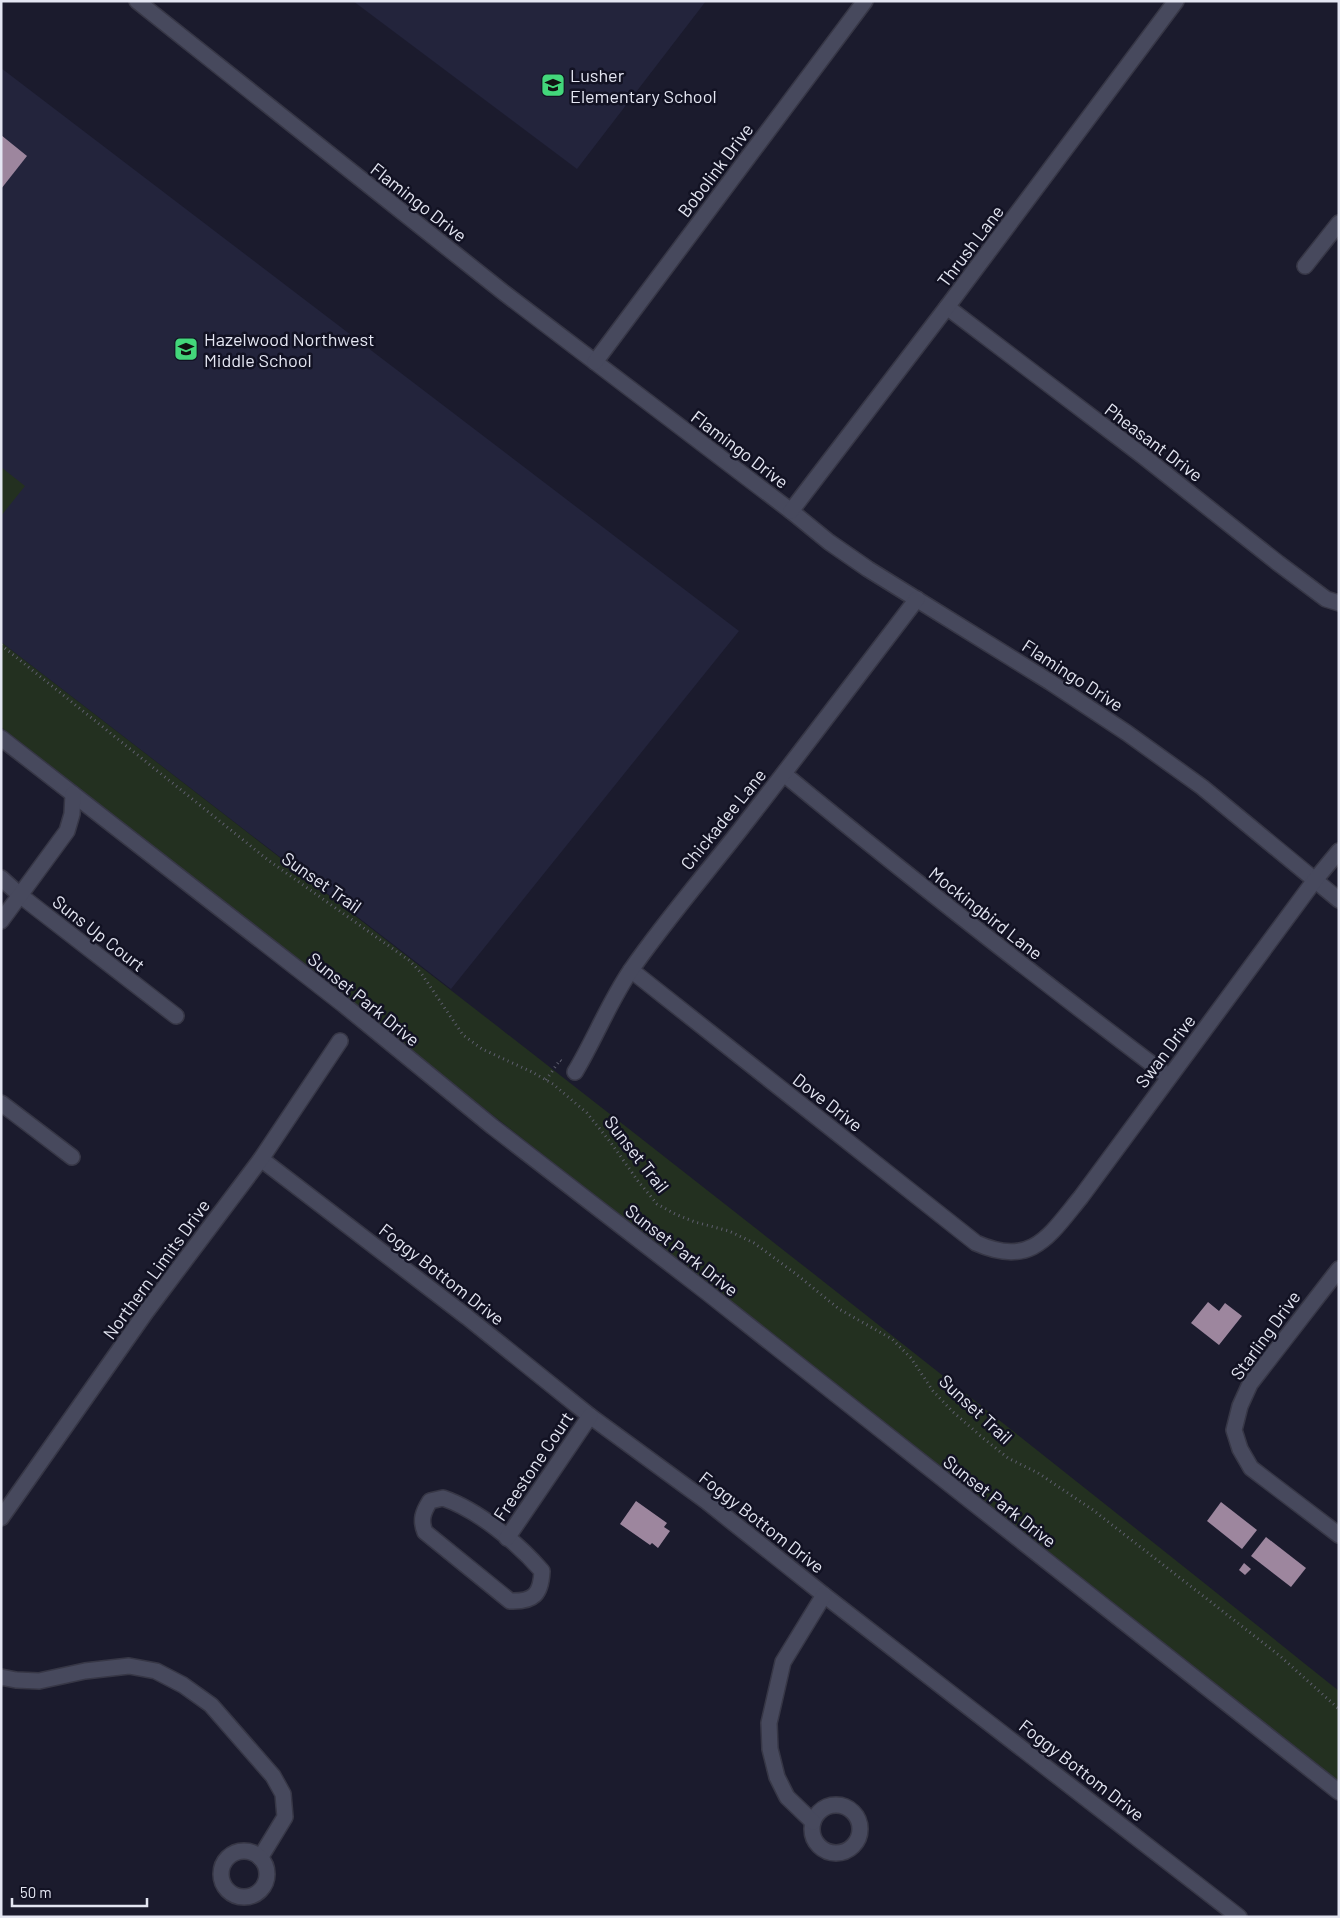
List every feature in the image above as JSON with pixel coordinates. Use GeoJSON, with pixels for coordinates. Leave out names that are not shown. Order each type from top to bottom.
{"type":"FeatureCollection","features":[{"type":"Feature","properties":{"kind":"street","name":"Flamingo Drive"},"geometry":{"type":"LineString","coordinates":[[137,1],[465,262],[829,542],[868,569],[1127,733],[1202,787],[1339,900]]}},
{"type":"Feature","properties":{"kind":"street","name":"Bobolink Drive"},"geometry":{"type":"LineString","coordinates":[[595,362],[865,1]]}},
{"type":"Feature","properties":{"kind":"street","name":"Thrush Lane"},"geometry":{"type":"LineString","coordinates":[[791,511],[947,307],[1176,1]]}},
{"type":"Feature","properties":{"kind":"street"},"geometry":{"type":"LineString","coordinates":[[1305,266],[1339,223]]}},
{"type":"Feature","properties":{"kind":"street","name":"Pheasant Drive"},"geometry":{"type":"LineString","coordinates":[[947,307],[1158,468],[1278,563],[1326,598],[1339,603]]}},
{"type":"Feature","properties":{"kind":"street","name":"Chickadee Lane"},"geometry":{"type":"LineString","coordinates":[[575,1072],[594,1040],[610,1005],[631,970],[684,898],[784,774],[917,599]]}},
{"type":"Feature","properties":{"kind":"street","name":"Sunset Park Drive"},"geometry":{"type":"LineString","coordinates":[[1,738],[344,1005],[493,1127],[709,1294],[1339,1792]]}},
{"type":"Feature","properties":{"kind":"street","name":"Mockingbird Lane"},"geometry":{"type":"LineString","coordinates":[[784,774],[952,910],[1169,1077]]}},
{"type":"Feature","properties":{"kind":"street"},"geometry":{"type":"LineString","coordinates":[[1,921],[67,831],[72,814],[73,794]]}},
{"type":"Feature","properties":{"kind":"street","name":"Swan Drive"},"geometry":{"type":"LineString","coordinates":[[1008,1253],[1028,1250],[1048,1237],[1081,1197],[1315,880],[1339,851]]}},
{"type":"Feature","properties":{"kind":"street","name":"Suns Up Court"},"geometry":{"type":"LineString","coordinates":[[1,878],[21,896],[176,1016]]}},
{"type":"Feature","properties":{"kind":"street","name":"Dove Drive"},"geometry":{"type":"LineString","coordinates":[[631,970],[976,1242],[989,1249],[1008,1253]]}},
{"type":"Feature","properties":{"kind":"street","name":"Northern Limits Drive"},"geometry":{"type":"LineString","coordinates":[[1,1518],[146,1312],[261,1159],[340,1041]]}},
{"type":"Feature","properties":{"kind":"street"},"geometry":{"type":"LineString","coordinates":[[1,1103],[72,1157]]}},
{"type":"Feature","properties":{"kind":"street","name":"Foggy Bottom Drive"},"geometry":{"type":"LineString","coordinates":[[261,1159],[468,1317],[590,1416],[706,1500],[824,1596],[1239,1917]]}},
{"type":"Feature","properties":{"kind":"street","name":"Starling Drive"},"geometry":{"type":"LineString","coordinates":[[1339,1269],[1250,1384],[1240,1406],[1234,1430],[1240,1449],[1251,1468],[1339,1535]]}},
{"type":"Feature","properties":{"kind":"street","name":"Freestone Court"},"geometry":{"type":"LineString","coordinates":[[507,1538],[590,1416]]}},
{"type":"Feature","properties":{"kind":"street","name":"Freestone Court"},"geometry":{"type":"LineString","coordinates":[[443,1498],[459,1503],[507,1538],[531,1557],[542,1571],[541,1585],[534,1596],[523,1601],[510,1601],[425,1532],[421,1522],[424,1510],[430,1501],[443,1498]]}},
{"type":"Feature","properties":{"kind":"street"},"geometry":{"type":"LineString","coordinates":[[814,1822],[787,1798],[777,1777],[770,1749],[768,1723],[783,1662],[824,1596]]}},
{"type":"Feature","properties":{"kind":"street"},"geometry":{"type":"LineString","coordinates":[[1,1676],[16,1680],[39,1681],[85,1671],[129,1666],[156,1671],[183,1685],[210,1705],[273,1776],[284,1794],[285,1817],[260,1858]]}},
{"type":"Feature","properties":{"kind":"path","name":"Sunset Trail"},"geometry":{"type":"LineString","coordinates":[[1,645],[268,860],[410,961],[421,973],[462,1035],[482,1049],[553,1084],[587,1113],[657,1204],[682,1217],[729,1231],[754,1243],[839,1309],[892,1339],[910,1358],[933,1391],[953,1412],[983,1438],[1008,1458],[1062,1488],[1093,1510],[1280,1656],[1339,1709]]}},
{"type":"Feature","properties":{"kind":"shaded area","name":"Lusher Elementary School"},"geometry":{"type":"Polygon","coordinates":[[[353,1],[706,1],[577,169],[353,1]]]}},
{"type":"Feature","properties":{"kind":"shaded area","name":"Hazelwood Northwest Middle School"},"geometry":{"type":"Polygon","coordinates":[[[1,68],[739,631],[451,989],[1,642],[1,68]]]}},
{"type":"Feature","properties":{"kind":"green space"},"geometry":{"type":"Polygon","coordinates":[[[1,467],[25,486],[1,516],[1,467]]]}},
{"type":"Feature","properties":{"kind":"green space"},"geometry":{"type":"Polygon","coordinates":[[[1,642],[673,1163],[1339,1691],[1339,1783],[1,727],[1,642]]]}},
{"type":"Feature","properties":{"kind":"building"},"geometry":{"type":"Polygon","coordinates":[[[1,135],[27,156],[1,189],[1,135]]]}},
{"type":"Feature","properties":{"kind":"building"},"geometry":{"type":"Polygon","coordinates":[[[1208,1302],[1219,1311],[1225,1303],[1242,1316],[1219,1345],[1191,1323],[1208,1302]]]}},
{"type":"Feature","properties":{"kind":"building"},"geometry":{"type":"Polygon","coordinates":[[[636,1501],[667,1523],[664,1527],[670,1531],[658,1548],[652,1543],[650,1545],[620,1524],[636,1501]]]}},
{"type":"Feature","properties":{"kind":"building"},"geometry":{"type":"Polygon","coordinates":[[[1221,1502],[1257,1530],[1242,1549],[1207,1521],[1221,1502]]]}},
{"type":"Feature","properties":{"kind":"building"},"geometry":{"type":"Polygon","coordinates":[[[1266,1537],[1306,1568],[1291,1587],[1251,1556],[1266,1537]]]}},
{"type":"Feature","properties":{"kind":"building"},"geometry":{"type":"Polygon","coordinates":[[[1244,1563],[1251,1569],[1245,1575],[1239,1570],[1244,1563]]]}},
{"type":"Feature","properties":{"kind":"place","name":"Lusher Elementary School"},"geometry":{"type":"Point","coordinates":[553,85]}},
{"type":"Feature","properties":{"kind":"place","name":"Hazelwood Northwest Middle School"},"geometry":{"type":"Point","coordinates":[186,349]}}]}
